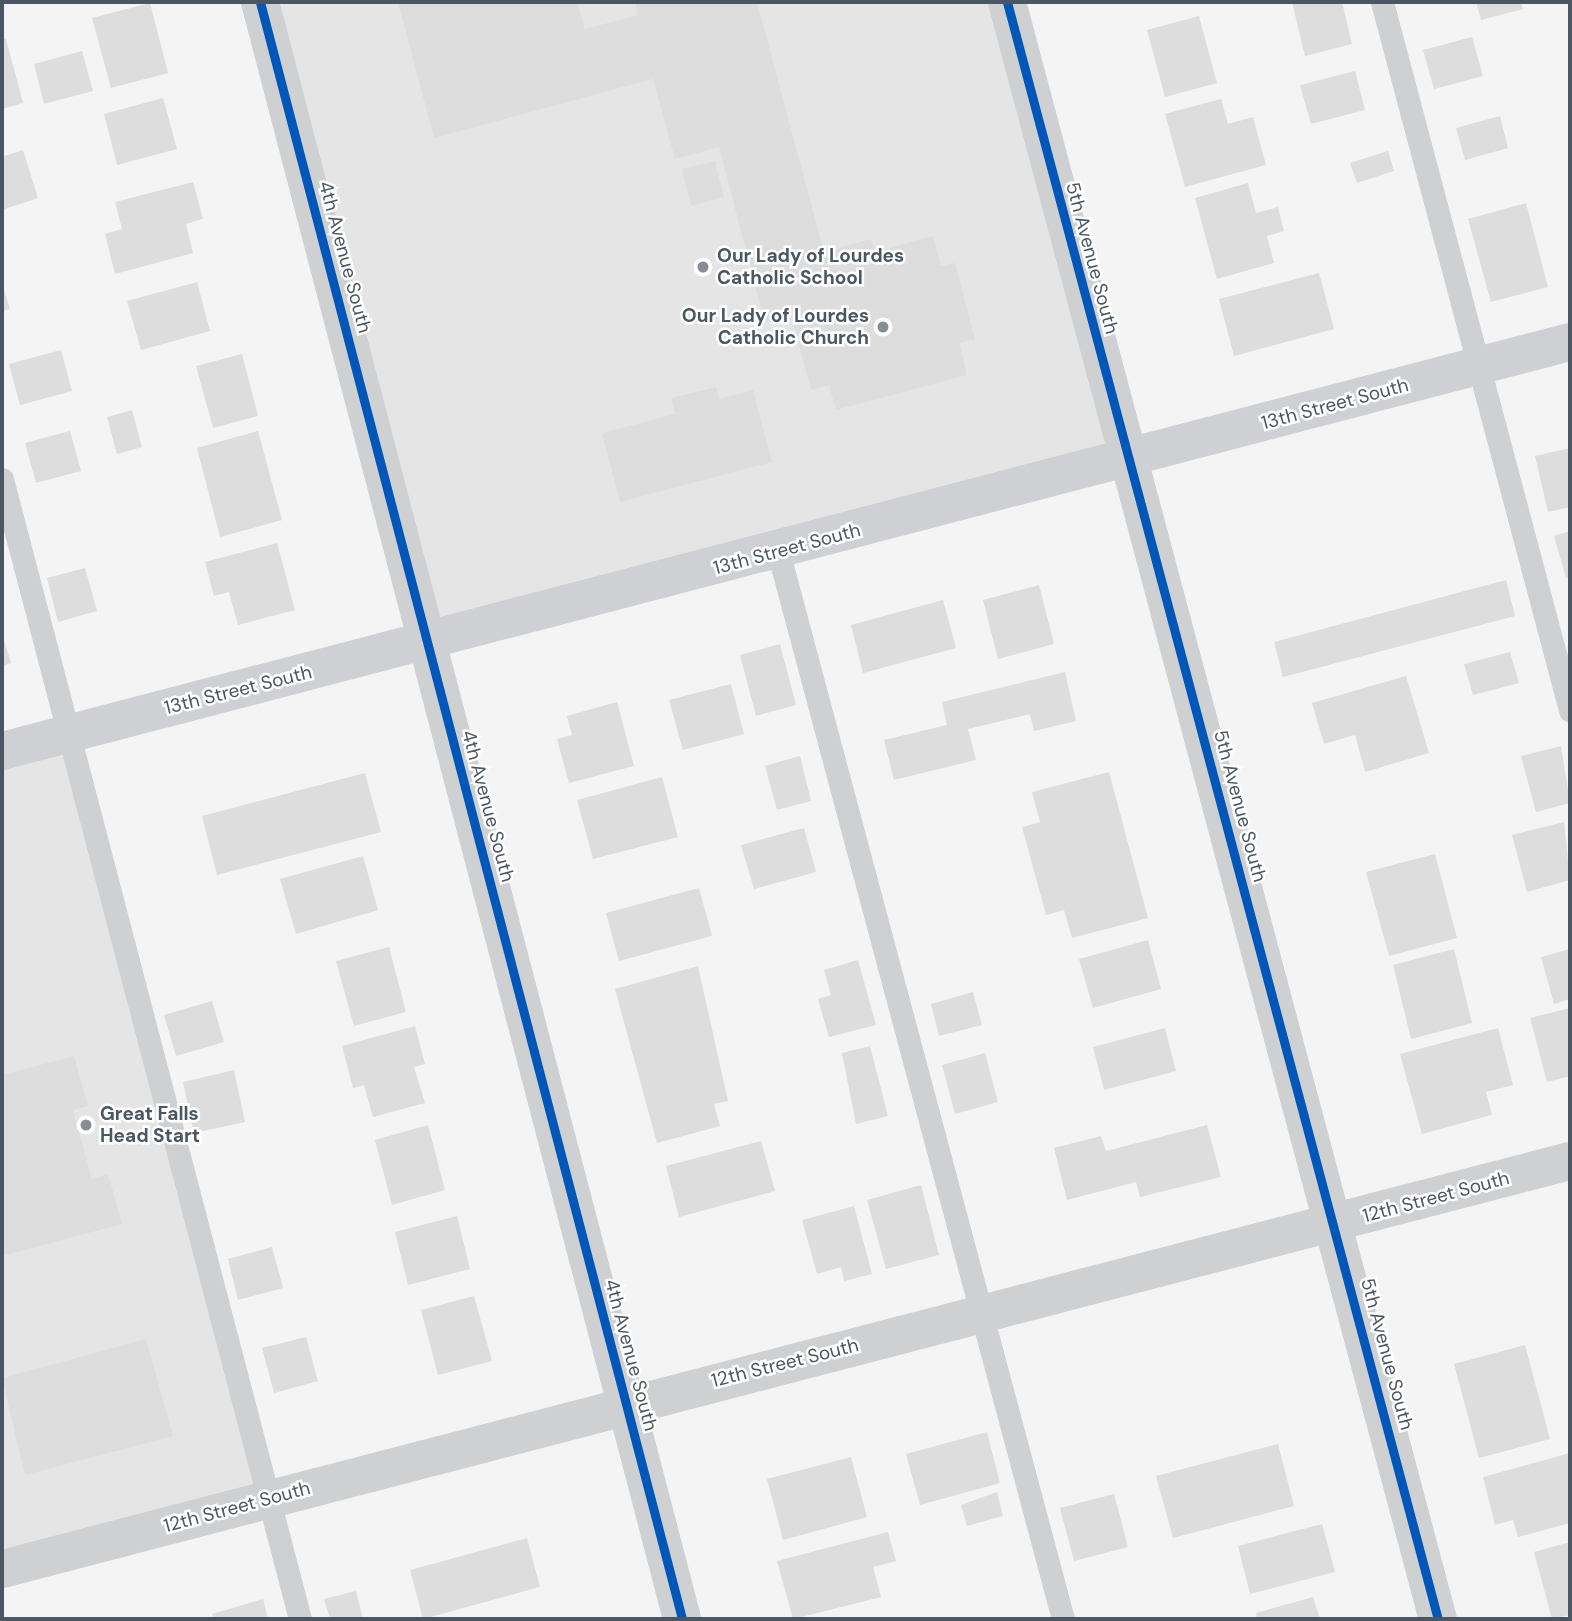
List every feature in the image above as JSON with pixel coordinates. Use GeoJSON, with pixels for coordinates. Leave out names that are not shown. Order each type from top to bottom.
{"type":"FeatureCollection","features":[{"type":"Feature","properties":{"kind":"street","name":"4th Avenue South"},"geometry":{"type":"LineString","coordinates":[[260,2],[682,1619]]}},
{"type":"Feature","properties":{"kind":"street","name":"5th Avenue South"},"geometry":{"type":"LineString","coordinates":[[1007,2],[1127,460],[1335,1223],[1438,1619]]}},
{"type":"Feature","properties":{"kind":"street","name":"13th Street South"},"geometry":{"type":"LineString","coordinates":[[2,751],[428,643],[1570,342]]}},
{"type":"Feature","properties":{"kind":"street","name":"12th Street South"},"geometry":{"type":"LineString","coordinates":[[2,1569],[625,1404],[1570,1161]]}},
{"type":"Feature","properties":{"kind":"lane"},"geometry":{"type":"LineString","coordinates":[[1382,2],[1570,710]]}},
{"type":"Feature","properties":{"kind":"lane"},"geometry":{"type":"LineString","coordinates":[[2,478],[300,1619]]}},
{"type":"Feature","properties":{"kind":"lane"},"geometry":{"type":"LineString","coordinates":[[778,551],[1063,1619]]}},
{"type":"Feature","properties":{"kind":"shaded area","name":"Our Lady of Lourdes Catholic School"},"geometry":{"type":"Polygon","coordinates":[[[260,2],[1007,2],[1127,460],[428,643],[260,2]]]}},
{"type":"Feature","properties":{"kind":"shaded area","name":"Great Falls Head Start"},"geometry":{"type":"Polygon","coordinates":[[[67,733],[269,1499],[2,1569],[2,751],[67,733]]]}},
{"type":"Feature","properties":{"kind":"building"},"geometry":{"type":"Polygon","coordinates":[[[398,2],[577,2],[585,29],[638,15],[635,2],[757,2],[824,252],[871,239],[875,252],[933,236],[941,266],[955,263],[975,339],[959,343],[967,375],[836,410],[829,385],[811,390],[791,316],[765,323],[719,147],[675,159],[653,79],[434,138],[398,2]]]}},
{"type":"Feature","properties":{"kind":"building"},"geometry":{"type":"Polygon","coordinates":[[[1292,2],[1342,2],[1352,44],[1305,56],[1292,2]]]}},
{"type":"Feature","properties":{"kind":"building"},"geometry":{"type":"Polygon","coordinates":[[[1476,2],[1521,2],[1523,9],[1481,20],[1476,2]]]}},
{"type":"Feature","properties":{"kind":"building"},"geometry":{"type":"Polygon","coordinates":[[[150,3],[168,73],[111,88],[92,18],[150,3]]]}},
{"type":"Feature","properties":{"kind":"building"},"geometry":{"type":"Polygon","coordinates":[[[1199,16],[1217,83],[1165,97],[1147,30],[1199,16]]]}},
{"type":"Feature","properties":{"kind":"building"},"geometry":{"type":"Polygon","coordinates":[[[1472,37],[1483,76],[1434,89],[1423,50],[1472,37]]]}},
{"type":"Feature","properties":{"kind":"building"},"geometry":{"type":"Polygon","coordinates":[[[6,39],[23,103],[2,109],[2,40],[6,39]]]}},
{"type":"Feature","properties":{"kind":"building"},"geometry":{"type":"Polygon","coordinates":[[[82,51],[93,91],[44,104],[34,64],[82,51]]]}},
{"type":"Feature","properties":{"kind":"building"},"geometry":{"type":"Polygon","coordinates":[[[1355,71],[1365,110],[1311,124],[1300,85],[1355,71]]]}},
{"type":"Feature","properties":{"kind":"building"},"geometry":{"type":"Polygon","coordinates":[[[163,98],[177,149],[117,165],[104,114],[163,98]]]}},
{"type":"Feature","properties":{"kind":"building"},"geometry":{"type":"Polygon","coordinates":[[[1221,99],[1228,124],[1253,117],[1266,165],[1185,187],[1165,114],[1221,99]]]}},
{"type":"Feature","properties":{"kind":"building"},"geometry":{"type":"Polygon","coordinates":[[[1500,116],[1508,148],[1465,160],[1456,128],[1500,116]]]}},
{"type":"Feature","properties":{"kind":"building"},"geometry":{"type":"Polygon","coordinates":[[[23,150],[38,198],[2,210],[2,157],[23,150]]]}},
{"type":"Feature","properties":{"kind":"building"},"geometry":{"type":"Polygon","coordinates":[[[1388,151],[1394,171],[1357,183],[1350,163],[1388,151]]]}},
{"type":"Feature","properties":{"kind":"building"},"geometry":{"type":"Polygon","coordinates":[[[715,161],[724,197],[691,206],[682,169],[715,161]]]}},
{"type":"Feature","properties":{"kind":"building"},"geometry":{"type":"Polygon","coordinates":[[[193,182],[203,219],[186,224],[193,253],[115,274],[105,234],[122,229],[115,202],[193,182]]]}},
{"type":"Feature","properties":{"kind":"building"},"geometry":{"type":"Polygon","coordinates":[[[1248,183],[1256,213],[1278,207],[1284,231],[1267,236],[1274,263],[1217,279],[1195,198],[1248,183]]]}},
{"type":"Feature","properties":{"kind":"building"},"geometry":{"type":"Polygon","coordinates":[[[1526,203],[1548,287],[1491,302],[1468,219],[1526,203]]]}},
{"type":"Feature","properties":{"kind":"building"},"geometry":{"type":"Polygon","coordinates":[[[1319,273],[1334,329],[1234,356],[1219,299],[1319,273]]]}},
{"type":"Feature","properties":{"kind":"building"},"geometry":{"type":"Polygon","coordinates":[[[197,282],[210,331],[141,350],[127,301],[197,282]]]}},
{"type":"Feature","properties":{"kind":"building"},"geometry":{"type":"Polygon","coordinates":[[[2,283],[10,309],[2,311],[2,283]]]}},
{"type":"Feature","properties":{"kind":"building"},"geometry":{"type":"Polygon","coordinates":[[[61,350],[72,391],[20,405],[9,364],[61,350]]]}},
{"type":"Feature","properties":{"kind":"building"},"geometry":{"type":"Polygon","coordinates":[[[242,354],[258,416],[213,428],[196,366],[242,354]]]}},
{"type":"Feature","properties":{"kind":"building"},"geometry":{"type":"Polygon","coordinates":[[[716,387],[719,399],[753,390],[772,462],[620,502],[602,433],[675,414],[671,398],[716,387]]]}},
{"type":"Feature","properties":{"kind":"building"},"geometry":{"type":"Polygon","coordinates":[[[132,410],[142,447],[117,454],[107,417],[132,410]]]}},
{"type":"Feature","properties":{"kind":"building"},"geometry":{"type":"Polygon","coordinates":[[[70,431],[81,471],[36,483],[25,443],[70,431]]]}},
{"type":"Feature","properties":{"kind":"building"},"geometry":{"type":"Polygon","coordinates":[[[258,431],[282,520],[220,537],[197,448],[258,431]]]}},
{"type":"Feature","properties":{"kind":"building"},"geometry":{"type":"Polygon","coordinates":[[[1570,448],[1570,507],[1548,512],[1535,456],[1570,448]]]}},
{"type":"Feature","properties":{"kind":"building"},"geometry":{"type":"Polygon","coordinates":[[[1570,531],[1570,577],[1566,578],[1554,536],[1570,531]]]}},
{"type":"Feature","properties":{"kind":"building"},"geometry":{"type":"Polygon","coordinates":[[[277,543],[295,610],[238,625],[229,592],[214,596],[205,562],[277,543]]]}},
{"type":"Feature","properties":{"kind":"building"},"geometry":{"type":"Polygon","coordinates":[[[85,568],[97,611],[58,622],[47,578],[85,568]]]}},
{"type":"Feature","properties":{"kind":"building"},"geometry":{"type":"Polygon","coordinates":[[[1506,580],[1515,616],[1283,677],[1274,642],[1506,580]]]}},
{"type":"Feature","properties":{"kind":"building"},"geometry":{"type":"Polygon","coordinates":[[[1039,585],[1054,644],[998,659],[983,600],[1039,585]]]}},
{"type":"Feature","properties":{"kind":"building"},"geometry":{"type":"Polygon","coordinates":[[[943,600],[956,648],[863,673],[851,625],[943,600]]]}},
{"type":"Feature","properties":{"kind":"building"},"geometry":{"type":"Polygon","coordinates":[[[2,633],[11,663],[2,666],[2,633]]]}},
{"type":"Feature","properties":{"kind":"building"},"geometry":{"type":"Polygon","coordinates":[[[780,644],[796,705],[756,716],[740,655],[780,644]]]}},
{"type":"Feature","properties":{"kind":"building"},"geometry":{"type":"Polygon","coordinates":[[[1510,652],[1519,683],[1473,695],[1464,664],[1510,652]]]}},
{"type":"Feature","properties":{"kind":"building"},"geometry":{"type":"Polygon","coordinates":[[[1065,672],[1076,721],[1034,731],[1030,714],[968,729],[976,760],[894,780],[884,740],[947,725],[942,702],[1065,672]]]}},
{"type":"Feature","properties":{"kind":"building"},"geometry":{"type":"Polygon","coordinates":[[[1406,676],[1429,753],[1365,772],[1355,735],[1324,744],[1312,703],[1406,676]]]}},
{"type":"Feature","properties":{"kind":"building"},"geometry":{"type":"Polygon","coordinates":[[[731,684],[744,734],[683,750],[669,700],[731,684]]]}},
{"type":"Feature","properties":{"kind":"building"},"geometry":{"type":"Polygon","coordinates":[[[617,702],[634,766],[569,783],[557,739],[572,735],[567,716],[617,702]]]}},
{"type":"Feature","properties":{"kind":"building"},"geometry":{"type":"Polygon","coordinates":[[[1561,746],[1570,803],[1536,812],[1521,756],[1561,746]]]}},
{"type":"Feature","properties":{"kind":"building"},"geometry":{"type":"Polygon","coordinates":[[[800,756],[811,801],[777,810],[765,766],[800,756]]]}},
{"type":"Feature","properties":{"kind":"building"},"geometry":{"type":"Polygon","coordinates":[[[1109,772],[1148,918],[1072,938],[1064,910],[1046,915],[1022,827],[1040,822],[1032,792],[1109,772]]]}},
{"type":"Feature","properties":{"kind":"building"},"geometry":{"type":"Polygon","coordinates":[[[365,773],[381,832],[217,875],[202,816],[365,773]]]}},
{"type":"Feature","properties":{"kind":"building"},"geometry":{"type":"Polygon","coordinates":[[[662,777],[678,837],[593,859],[577,800],[662,777]]]}},
{"type":"Feature","properties":{"kind":"building"},"geometry":{"type":"Polygon","coordinates":[[[1564,822],[1570,880],[1527,892],[1512,835],[1564,822]]]}},
{"type":"Feature","properties":{"kind":"building"},"geometry":{"type":"Polygon","coordinates":[[[804,828],[816,872],[754,889],[741,845],[804,828]]]}},
{"type":"Feature","properties":{"kind":"building"},"geometry":{"type":"Polygon","coordinates":[[[1435,854],[1457,938],[1389,956],[1366,872],[1435,854]]]}},
{"type":"Feature","properties":{"kind":"building"},"geometry":{"type":"Polygon","coordinates":[[[363,856],[378,910],[296,934],[280,879],[363,856]]]}},
{"type":"Feature","properties":{"kind":"building"},"geometry":{"type":"Polygon","coordinates":[[[699,888],[712,936],[619,961],[606,913],[699,888]]]}},
{"type":"Feature","properties":{"kind":"building"},"geometry":{"type":"Polygon","coordinates":[[[1148,940],[1161,989],[1093,1008],[1079,959],[1148,940]]]}},
{"type":"Feature","properties":{"kind":"building"},"geometry":{"type":"Polygon","coordinates":[[[389,947],[406,1012],[354,1026],[336,961],[389,947]]]}},
{"type":"Feature","properties":{"kind":"building"},"geometry":{"type":"Polygon","coordinates":[[[1454,949],[1472,1023],[1411,1039],[1393,965],[1454,949]]]}},
{"type":"Feature","properties":{"kind":"building"},"geometry":{"type":"Polygon","coordinates":[[[1570,949],[1570,999],[1554,1004],[1541,957],[1570,949]]]}},
{"type":"Feature","properties":{"kind":"building"},"geometry":{"type":"Polygon","coordinates":[[[858,960],[876,1025],[829,1037],[818,999],[831,995],[824,970],[858,960]]]}},
{"type":"Feature","properties":{"kind":"building"},"geometry":{"type":"Polygon","coordinates":[[[698,966],[728,1101],[714,1104],[720,1126],[657,1143],[615,989],[698,966]]]}},
{"type":"Feature","properties":{"kind":"building"},"geometry":{"type":"Polygon","coordinates":[[[973,992],[982,1025],[939,1036],[931,1004],[973,992]]]}},
{"type":"Feature","properties":{"kind":"building"},"geometry":{"type":"Polygon","coordinates":[[[212,1001],[224,1042],[176,1056],[164,1015],[212,1001]]]}},
{"type":"Feature","properties":{"kind":"building"},"geometry":{"type":"Polygon","coordinates":[[[1570,1008],[1570,1076],[1547,1082],[1530,1018],[1570,1008]]]}},
{"type":"Feature","properties":{"kind":"building"},"geometry":{"type":"Polygon","coordinates":[[[415,1026],[425,1064],[414,1067],[425,1103],[373,1117],[364,1085],[353,1088],[342,1046],[415,1026]]]}},
{"type":"Feature","properties":{"kind":"building"},"geometry":{"type":"Polygon","coordinates":[[[1165,1028],[1176,1071],[1104,1090],[1093,1047],[1165,1028]]]}},
{"type":"Feature","properties":{"kind":"building"},"geometry":{"type":"Polygon","coordinates":[[[1498,1028],[1513,1085],[1486,1092],[1492,1115],[1422,1134],[1400,1054],[1498,1028]]]}},
{"type":"Feature","properties":{"kind":"building"},"geometry":{"type":"Polygon","coordinates":[[[870,1046],[888,1116],[856,1124],[842,1053],[870,1046]]]}},
{"type":"Feature","properties":{"kind":"building"},"geometry":{"type":"Polygon","coordinates":[[[985,1053],[998,1102],[955,1114],[942,1065],[985,1053]]]}},
{"type":"Feature","properties":{"kind":"building"},"geometry":{"type":"Polygon","coordinates":[[[74,1056],[88,1106],[73,1110],[92,1179],[108,1174],[122,1224],[2,1256],[2,1075],[74,1056]]]}},
{"type":"Feature","properties":{"kind":"building"},"geometry":{"type":"Polygon","coordinates":[[[234,1070],[245,1122],[194,1133],[183,1082],[234,1070]]]}},
{"type":"Feature","properties":{"kind":"building"},"geometry":{"type":"Polygon","coordinates":[[[428,1125],[445,1190],[392,1205],[375,1140],[428,1125]]]}},
{"type":"Feature","properties":{"kind":"building"},"geometry":{"type":"Polygon","coordinates":[[[1207,1125],[1221,1177],[1140,1197],[1136,1182],[1067,1200],[1054,1148],[1101,1136],[1106,1151],[1207,1125]]]}},
{"type":"Feature","properties":{"kind":"building"},"geometry":{"type":"Polygon","coordinates":[[[761,1141],[775,1191],[679,1217],[666,1166],[761,1141]]]}},
{"type":"Feature","properties":{"kind":"building"},"geometry":{"type":"Polygon","coordinates":[[[921,1185],[939,1255],[886,1269],[867,1200],[921,1185]]]}},
{"type":"Feature","properties":{"kind":"building"},"geometry":{"type":"Polygon","coordinates":[[[854,1206],[872,1274],[844,1281],[841,1267],[817,1274],[802,1220],[854,1206]]]}},
{"type":"Feature","properties":{"kind":"building"},"geometry":{"type":"Polygon","coordinates":[[[457,1216],[470,1269],[408,1285],[395,1232],[457,1216]]]}},
{"type":"Feature","properties":{"kind":"building"},"geometry":{"type":"Polygon","coordinates":[[[272,1247],[283,1288],[238,1300],[228,1259],[272,1247]]]}},
{"type":"Feature","properties":{"kind":"building"},"geometry":{"type":"Polygon","coordinates":[[[474,1296],[492,1361],[438,1375],[421,1310],[474,1296]]]}},
{"type":"Feature","properties":{"kind":"building"},"geometry":{"type":"Polygon","coordinates":[[[306,1337],[318,1381],[274,1393],[262,1348],[306,1337]]]}},
{"type":"Feature","properties":{"kind":"building"},"geometry":{"type":"Polygon","coordinates":[[[146,1339],[173,1436],[25,1475],[2,1378],[146,1339]]]}},
{"type":"Feature","properties":{"kind":"building"},"geometry":{"type":"Polygon","coordinates":[[[1525,1345],[1550,1439],[1479,1458],[1454,1364],[1525,1345]]]}},
{"type":"Feature","properties":{"kind":"building"},"geometry":{"type":"Polygon","coordinates":[[[987,1432],[1000,1483],[920,1505],[906,1454],[987,1432]]]}},
{"type":"Feature","properties":{"kind":"building"},"geometry":{"type":"Polygon","coordinates":[[[1278,1444],[1294,1506],[1173,1538],[1156,1476],[1278,1444]]]}},
{"type":"Feature","properties":{"kind":"building"},"geometry":{"type":"Polygon","coordinates":[[[1570,1453],[1570,1523],[1518,1537],[1513,1520],[1495,1525],[1483,1477],[1570,1453]]]}},
{"type":"Feature","properties":{"kind":"building"},"geometry":{"type":"Polygon","coordinates":[[[851,1457],[867,1517],[783,1540],[767,1479],[851,1457]]]}},
{"type":"Feature","properties":{"kind":"building"},"geometry":{"type":"Polygon","coordinates":[[[997,1492],[1003,1516],[967,1526],[961,1505],[997,1492]]]}},
{"type":"Feature","properties":{"kind":"building"},"geometry":{"type":"Polygon","coordinates":[[[1114,1494],[1128,1547],[1074,1561],[1060,1508],[1114,1494]]]}},
{"type":"Feature","properties":{"kind":"building"},"geometry":{"type":"Polygon","coordinates":[[[1322,1524],[1335,1572],[1250,1594],[1238,1546],[1322,1524]]]}},
{"type":"Feature","properties":{"kind":"building"},"geometry":{"type":"Polygon","coordinates":[[[888,1532],[896,1561],[873,1567],[881,1597],[793,1619],[777,1561],[888,1532]]]}},
{"type":"Feature","properties":{"kind":"building"},"geometry":{"type":"Polygon","coordinates":[[[527,1538],[540,1587],[423,1619],[410,1570],[527,1538]]]}},
{"type":"Feature","properties":{"kind":"building"},"geometry":{"type":"Polygon","coordinates":[[[1570,1542],[1570,1615],[1552,1619],[1534,1552],[1570,1542]]]}},
{"type":"Feature","properties":{"kind":"building"},"geometry":{"type":"Polygon","coordinates":[[[356,1591],[363,1619],[330,1619],[324,1599],[356,1591]]]}},
{"type":"Feature","properties":{"kind":"building"},"geometry":{"type":"Polygon","coordinates":[[[1313,1597],[1320,1619],[1257,1619],[1256,1613],[1313,1597]]]}},
{"type":"Feature","properties":{"kind":"building"},"geometry":{"type":"Polygon","coordinates":[[[263,1599],[268,1619],[214,1619],[212,1614],[263,1599]]]}},
{"type":"Feature","properties":{"kind":"cycle path"},"geometry":{"type":"LineString","coordinates":[[260,2],[682,1619]]}},
{"type":"Feature","properties":{"kind":"cycle path"},"geometry":{"type":"LineString","coordinates":[[1007,2],[1438,1619]]}},
{"type":"Feature","properties":{"kind":"place","name":"Our Lady of Lourdes Catholic School"},"geometry":{"type":"Point","coordinates":[703,267]}},
{"type":"Feature","properties":{"kind":"place","name":"Our Lady of Lourdes Catholic Church"},"geometry":{"type":"Point","coordinates":[883,327]}},
{"type":"Feature","properties":{"kind":"place","name":"Great Falls Head Start"},"geometry":{"type":"Point","coordinates":[86,1125]}}]}
